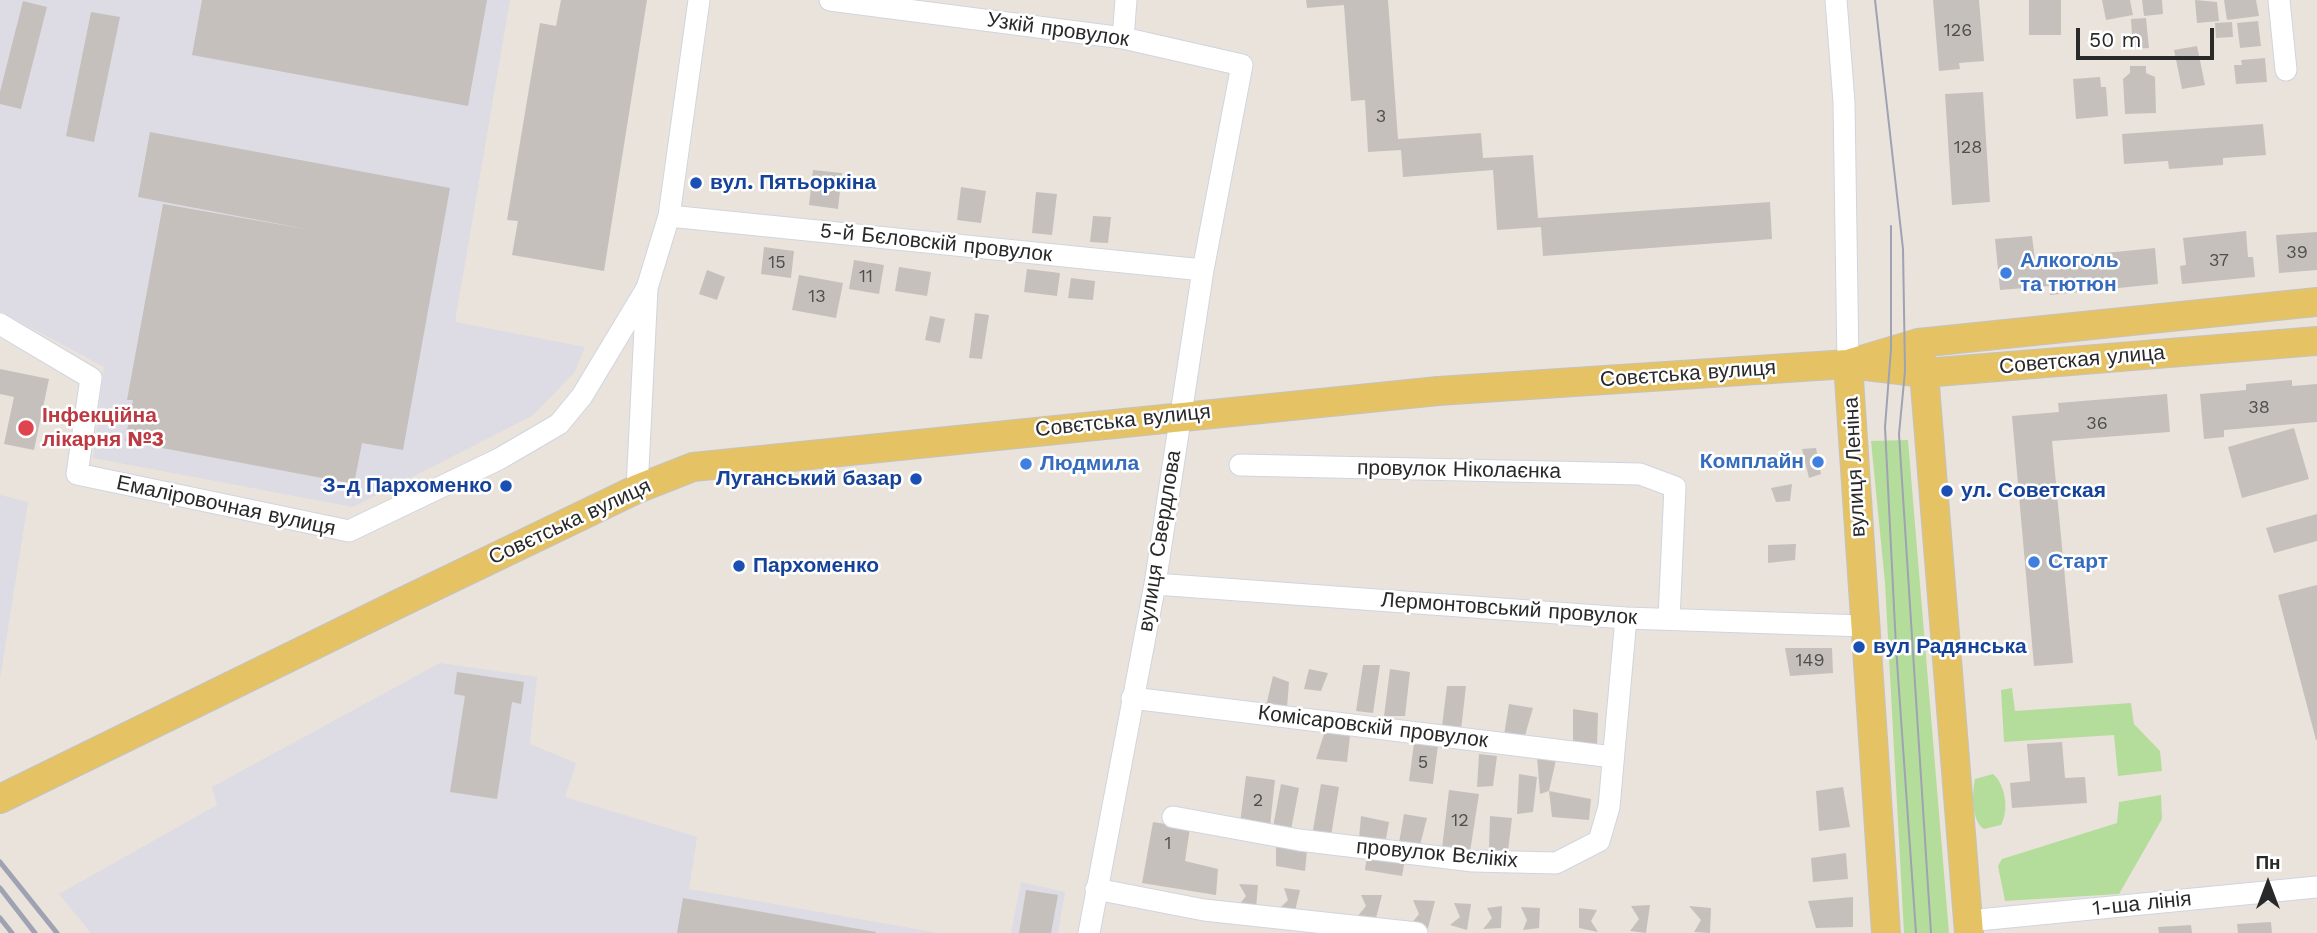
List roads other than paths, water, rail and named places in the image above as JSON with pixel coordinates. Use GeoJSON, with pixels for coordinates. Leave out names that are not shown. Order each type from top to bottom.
{"type":"FeatureCollection","features":[{"type":"Feature","properties":{"kind":"main road","name":"Совєтська вулиця"},"geometry":{"type":"LineString","coordinates":[[0,799],[637,489],[693,467],[1180,415],[1438,391],[1848,364],[1918,343],[2317,302]]}},
{"type":"Feature","properties":{"kind":"main road","name":"Советская улица"},"geometry":{"type":"LineString","coordinates":[[1848,364],[1924,373],[2317,341]]}},
{"type":"Feature","properties":{"kind":"main road"},"geometry":{"type":"LineString","coordinates":[[1918,343],[1924,373],[1968,927]]}},
{"type":"Feature","properties":{"kind":"main road","name":"вулиця Леніна"},"geometry":{"type":"LineString","coordinates":[[1848,364],[1886,933]]}},
{"type":"Feature","properties":{"kind":"street"},"geometry":{"type":"LineString","coordinates":[[637,489],[647,288],[669,216],[699,0]]}},
{"type":"Feature","properties":{"kind":"street","name":"Узкій провулок"},"geometry":{"type":"LineString","coordinates":[[830,0],[1123,38],[1242,65]]}},
{"type":"Feature","properties":{"kind":"street"},"geometry":{"type":"LineString","coordinates":[[1123,38],[1126,0]]}},
{"type":"Feature","properties":{"kind":"street","name":"вулиця Леніна"},"geometry":{"type":"LineString","coordinates":[[1836,0],[1844,102],[1848,364]]}},
{"type":"Feature","properties":{"kind":"street"},"geometry":{"type":"LineString","coordinates":[[2279,0],[2286,70]]}},
{"type":"Feature","properties":{"kind":"street","name":"вулиця Свердлова"},"geometry":{"type":"LineString","coordinates":[[1089,933],[1155,584],[1203,270],[1242,65]]}},
{"type":"Feature","properties":{"kind":"street","name":"5-й Бєловскій провулок"},"geometry":{"type":"LineString","coordinates":[[669,216],[1203,270]]}},
{"type":"Feature","properties":{"kind":"street","name":"Емаліровочная вулиця"},"geometry":{"type":"LineString","coordinates":[[0,324],[91,378],[77,474],[349,531],[499,459],[559,424],[582,396],[647,288]]}},
{"type":"Feature","properties":{"kind":"street","name":"провулок Ніколаєнка"},"geometry":{"type":"LineString","coordinates":[[1240,465],[1640,474],[1675,487],[1670,619]]}},
{"type":"Feature","properties":{"kind":"street","name":"Лермонтовський провулок"},"geometry":{"type":"LineString","coordinates":[[1155,584],[1626,618],[1864,626]]}},
{"type":"Feature","properties":{"kind":"street","name":"провулок Вєлікіх"},"geometry":{"type":"LineString","coordinates":[[1173,817],[1299,840],[1459,859],[1556,863],[1599,841],[1609,807],[1626,618]]}},
{"type":"Feature","properties":{"kind":"street","name":"Комісаровскій провулок"},"geometry":{"type":"LineString","coordinates":[[1132,698],[1613,757]]}},
{"type":"Feature","properties":{"kind":"street","name":"1-ша лінія"},"geometry":{"type":"LineString","coordinates":[[1968,927],[2317,887]]}},
{"type":"Feature","properties":{"kind":"street"},"geometry":{"type":"LineString","coordinates":[[1096,888],[1204,911],[1417,933]]}},
{"type":"Feature","properties":{"kind":"tram line"},"geometry":{"type":"LineString","coordinates":[[1875,0],[1903,249],[1905,371],[1899,434],[1931,933]]}},
{"type":"Feature","properties":{"kind":"tram line"},"geometry":{"type":"LineString","coordinates":[[1891,226],[1891,349],[1885,427],[1896,647],[1916,933]]}},
{"type":"Feature","properties":{"kind":"railway"},"geometry":{"type":"LineString","coordinates":[[0,862],[57,933]]}},
{"type":"Feature","properties":{"kind":"railway"},"geometry":{"type":"LineString","coordinates":[[0,888],[35,933]]}},
{"type":"Feature","properties":{"kind":"railway"},"geometry":{"type":"LineString","coordinates":[[0,918],[12,933]]}},
{"type":"Feature","properties":{"kind":"place","name":"вул. Пятьоркіна"},"geometry":{"type":"Point","coordinates":[696,183]}},
{"type":"Feature","properties":{"kind":"place","name":"Алкоголь та тютюн"},"geometry":{"type":"Point","coordinates":[2006,273]}},
{"type":"Feature","properties":{"kind":"place","name":"Інфекційна лікарня №3"},"geometry":{"type":"Point","coordinates":[26,428]}},
{"type":"Feature","properties":{"kind":"place","name":"Комплайн"},"geometry":{"type":"Point","coordinates":[1818,462]}},
{"type":"Feature","properties":{"kind":"place","name":"Людмила"},"geometry":{"type":"Point","coordinates":[1026,464]}},
{"type":"Feature","properties":{"kind":"place","name":"Луганський базар"},"geometry":{"type":"Point","coordinates":[916,479]}},
{"type":"Feature","properties":{"kind":"place","name":"З-д Пархоменко"},"geometry":{"type":"Point","coordinates":[506,486]}},
{"type":"Feature","properties":{"kind":"place","name":"ул. Советская"},"geometry":{"type":"Point","coordinates":[1947,491]}},
{"type":"Feature","properties":{"kind":"place","name":"Старт"},"geometry":{"type":"Point","coordinates":[2034,562]}},
{"type":"Feature","properties":{"kind":"place","name":"Пархоменко"},"geometry":{"type":"Point","coordinates":[739,566]}},
{"type":"Feature","properties":{"kind":"place","name":"вул Радянська"},"geometry":{"type":"Point","coordinates":[1859,647]}}]}
